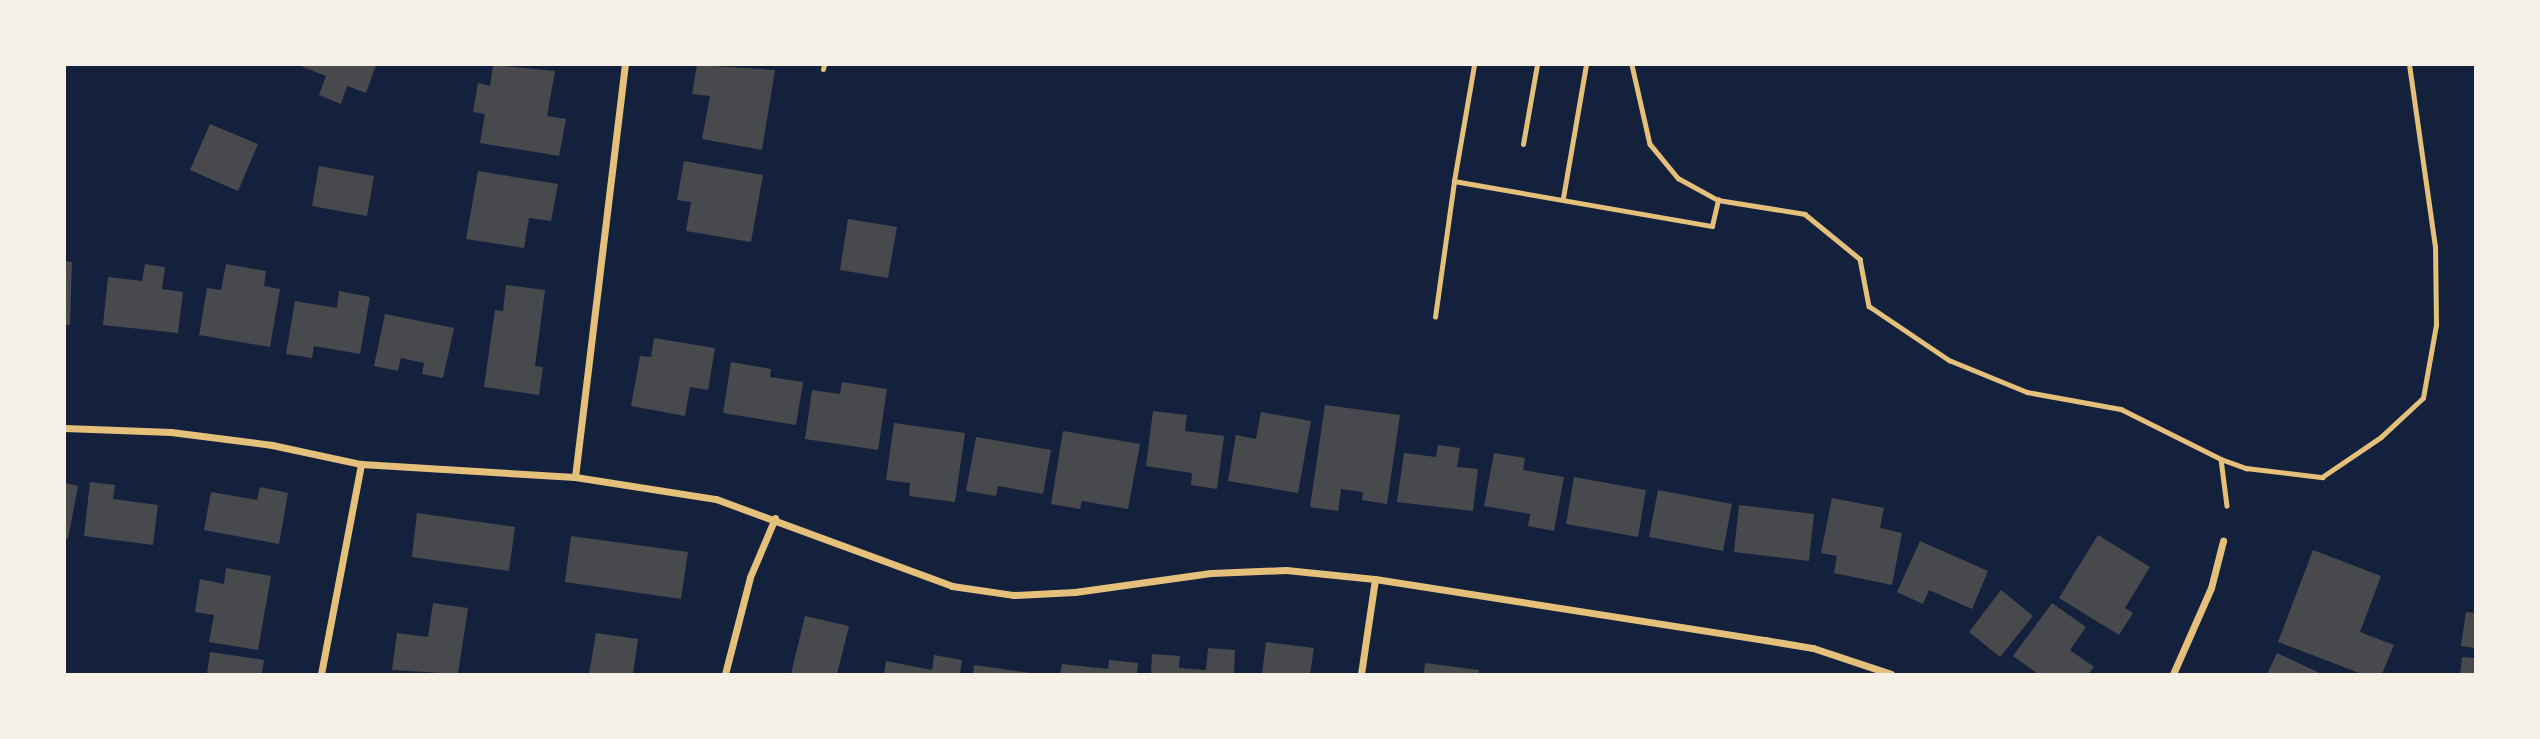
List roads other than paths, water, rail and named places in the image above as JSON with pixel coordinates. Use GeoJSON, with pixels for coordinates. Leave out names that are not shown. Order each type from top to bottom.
{"type":"FeatureCollection","features":[{"type":"Feature","properties":{"kind":"street"},"geometry":{"type":"LineString","coordinates":[[575,477],[625,65]]}},
{"type":"Feature","properties":{"kind":"street"},"geometry":{"type":"LineString","coordinates":[[65,428],[171,432],[272,445],[361,464],[575,477],[716,499],[775,518],[940,582],[1014,595],[1075,592],[1211,573],[1286,570],[1375,579],[1813,648],[1891,674]]}},
{"type":"Feature","properties":{"kind":"street"},"geometry":{"type":"LineString","coordinates":[[321,674],[361,464]]}},
{"type":"Feature","properties":{"kind":"street"},"geometry":{"type":"LineString","coordinates":[[725,674],[750,577],[775,518]]}},
{"type":"Feature","properties":{"kind":"street"},"geometry":{"type":"LineString","coordinates":[[2174,674],[2211,588],[2223,541]]}},
{"type":"Feature","properties":{"kind":"street"},"geometry":{"type":"LineString","coordinates":[[1361,674],[1375,579]]}},
{"type":"Feature","properties":{"kind":"lane"},"geometry":{"type":"LineString","coordinates":[[1523,144],[1537,65]]}}]}
